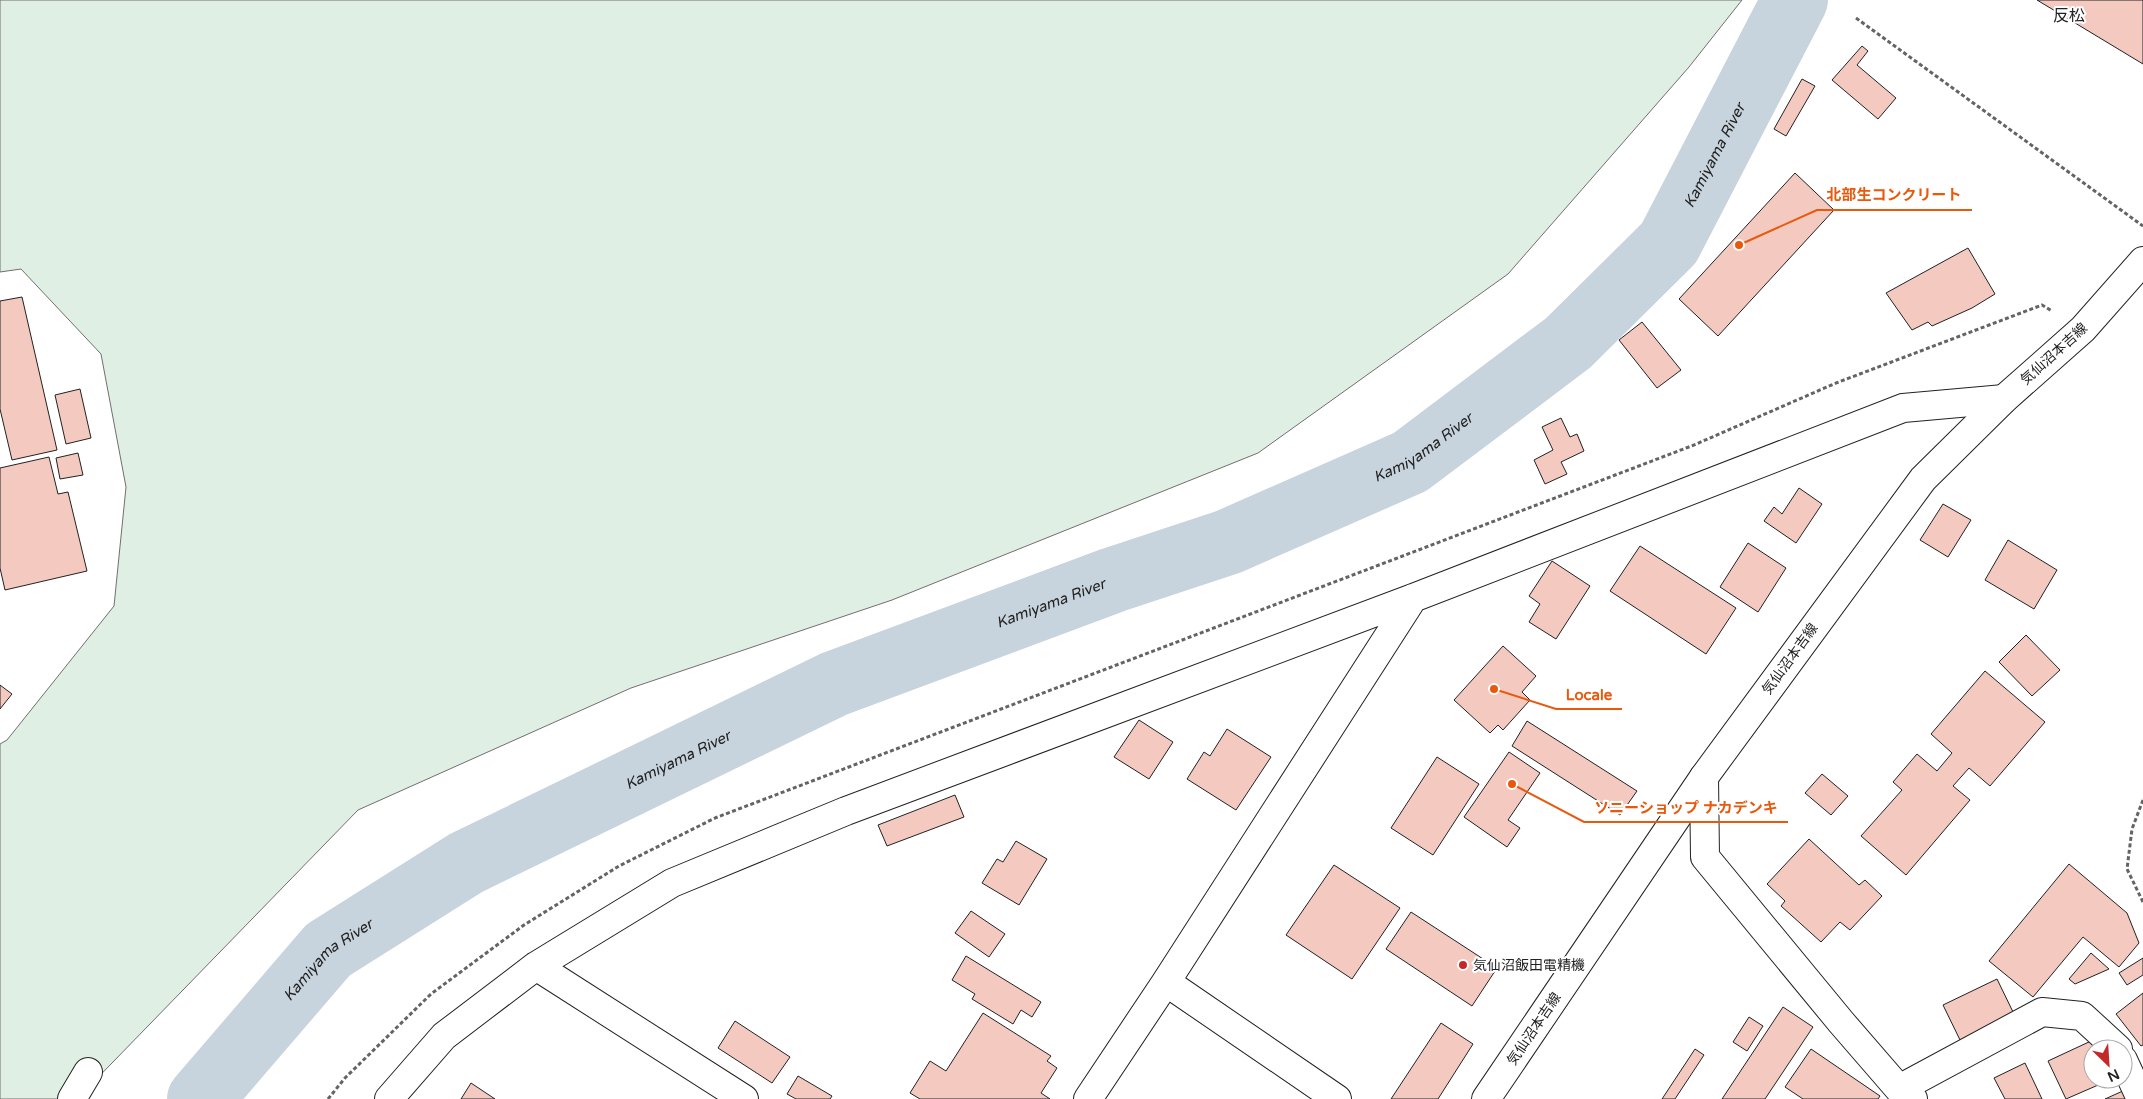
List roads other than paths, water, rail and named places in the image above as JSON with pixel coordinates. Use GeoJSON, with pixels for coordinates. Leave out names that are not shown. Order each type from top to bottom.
{"type":"FeatureCollection","features":[{"type":"Feature","properties":{"kind":"street","name":"気仙沼本吉線"},"geometry":{"type":"LineString","coordinates":[[1486,1099],[1704,777],[1922,479],[2004,399],[2083,329],[2143,261]]}},
{"type":"Feature","properties":{"kind":"street"},"geometry":{"type":"LineString","coordinates":[[388,1099],[444,1036],[536,966],[682,880],[846,811],[1413,598],[1903,408],[2004,399]]}},
{"type":"Feature","properties":{"kind":"street"},"geometry":{"type":"LineString","coordinates":[[1088,1099],[1166,982],[1413,598]]}},
{"type":"Feature","properties":{"kind":"street"},"geometry":{"type":"LineString","coordinates":[[1704,777],[1705,857],[1841,1022],[1906,1094],[2042,1012],[2082,1016],[2107,1039]]}},
{"type":"Feature","properties":{"kind":"street"},"geometry":{"type":"LineString","coordinates":[[536,966],[714,1091],[744,1099]]}},
{"type":"Feature","properties":{"kind":"street"},"geometry":{"type":"LineString","coordinates":[[1166,982],[1337,1099]]}},
{"type":"Feature","properties":{"kind":"street"},"geometry":{"type":"LineString","coordinates":[[72,1099],[88,1072]]}},
{"type":"Feature","properties":{"kind":"street"},"geometry":{"type":"LineString","coordinates":[[2133,1082],[2141,1099]]}},
{"type":"Feature","properties":{"kind":"waterway","name":"Kamiyama River"},"geometry":{"type":"LineString","coordinates":[[200,1099],[328,950],[466,863],[834,684],[1113,580],[1228,542],[1410,462],[1568,343],[1669,243],[1795,0]]}},
{"type":"Feature","properties":{"kind":"place","name":"北部生コンクリート"},"geometry":{"type":"Point","coordinates":[1739,245]}},
{"type":"Feature","properties":{"kind":"place","name":"Locale"},"geometry":{"type":"Point","coordinates":[1494,689]}},
{"type":"Feature","properties":{"kind":"place","name":"ソニーショップ ナカデンキ"},"geometry":{"type":"Point","coordinates":[1512,784]}},
{"type":"Feature","properties":{"kind":"place","name":"気仙沼飯田電精機"},"geometry":{"type":"Point","coordinates":[1463,965]}},
{"type":"Feature","properties":{"kind":"district","name":"反松"},"geometry":{"type":"Point","coordinates":[2069,16]}}]}
